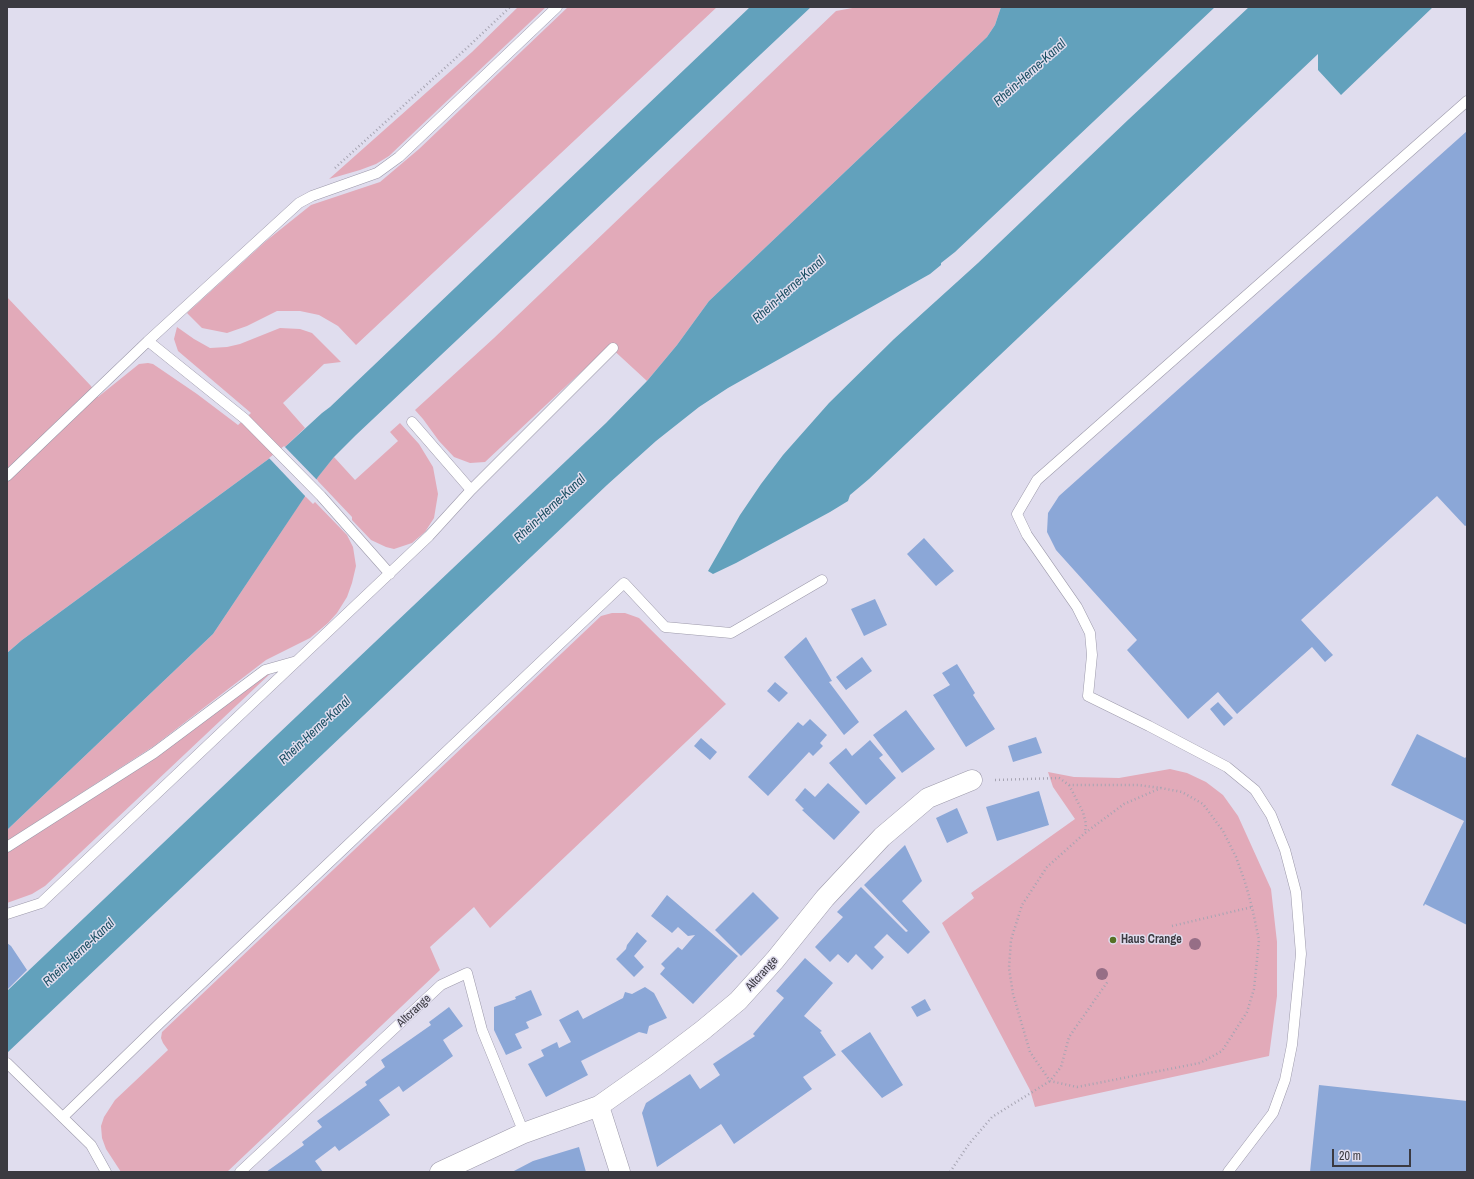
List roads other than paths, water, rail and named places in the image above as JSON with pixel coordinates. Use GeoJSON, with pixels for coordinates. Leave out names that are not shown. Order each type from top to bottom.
{"type":"FeatureCollection","features":[{"type":"Feature","properties":{"kind":"street","name":"Altcrange"},"geometry":{"type":"LineString","coordinates":[[440,1172],[524,1133],[599,1106],[657,1066],[738,1001],[775,960],[825,898],[882,837],[928,798],[972,780]]}},
{"type":"Feature","properties":{"kind":"street"},"geometry":{"type":"LineString","coordinates":[[599,1106],[620,1172]]}},
{"type":"Feature","properties":{"kind":"lane"},"geometry":{"type":"LineString","coordinates":[[7,476],[148,341],[299,203],[312,196],[377,173],[399,158],[557,7]]}},
{"type":"Feature","properties":{"kind":"lane"},"geometry":{"type":"LineString","coordinates":[[1228,1172],[1273,1113],[1285,1080],[1292,1045],[1300,954],[1296,892],[1285,850],[1271,815],[1255,790],[1228,767],[1088,696],[1092,655],[1090,633],[1077,607],[1027,534],[1017,514],[1037,480],[1467,101]]}},
{"type":"Feature","properties":{"kind":"lane"},"geometry":{"type":"LineString","coordinates":[[148,341],[245,419],[321,496],[390,574]]}},
{"type":"Feature","properties":{"kind":"lane"},"geometry":{"type":"LineString","coordinates":[[7,914],[41,903],[390,574],[429,536],[471,490],[613,348]]}},
{"type":"Feature","properties":{"kind":"lane"},"geometry":{"type":"LineString","coordinates":[[412,422],[471,490]]}},
{"type":"Feature","properties":{"kind":"lane"},"geometry":{"type":"LineString","coordinates":[[63,1117],[624,583],[665,627],[731,633],[822,580]]}},
{"type":"Feature","properties":{"kind":"lane"},"geometry":{"type":"LineString","coordinates":[[7,847],[154,753],[265,670],[298,660]]}},
{"type":"Feature","properties":{"kind":"lane","name":"Altcrange"},"geometry":{"type":"LineString","coordinates":[[240,1172],[441,985],[467,973],[482,1030],[524,1133]]}},
{"type":"Feature","properties":{"kind":"lane"},"geometry":{"type":"LineString","coordinates":[[7,1063],[92,1145],[106,1172]]}},
{"type":"Feature","properties":{"kind":"water"},"geometry":{"type":"Polygon","coordinates":[[[750,7],[811,7],[334,457],[318,477],[213,634],[7,830],[7,653],[22,640],[285,447],[330,407],[750,7]]]}},
{"type":"Feature","properties":{"kind":"water","name":"Rhein-Herne-Kanal"},"geometry":{"type":"Polygon","coordinates":[[[1001,7],[1215,7],[930,274],[728,388],[699,407],[656,441],[607,485],[7,1053],[7,991],[606,423],[647,381],[677,345],[709,301],[987,37],[995,25],[1001,7]]]}},
{"type":"Feature","properties":{"kind":"water"},"geometry":{"type":"Polygon","coordinates":[[[1249,7],[1433,7],[1341,95],[1318,70],[1318,54],[869,479],[850,495],[848,501],[736,563],[713,574],[708,571],[740,515],[761,484],[783,455],[829,403],[894,339],[978,263],[1249,7]]]}},
{"type":"Feature","properties":{"kind":"place","name":"Haus Crange"},"geometry":{"type":"Point","coordinates":[1113,940]}}]}
